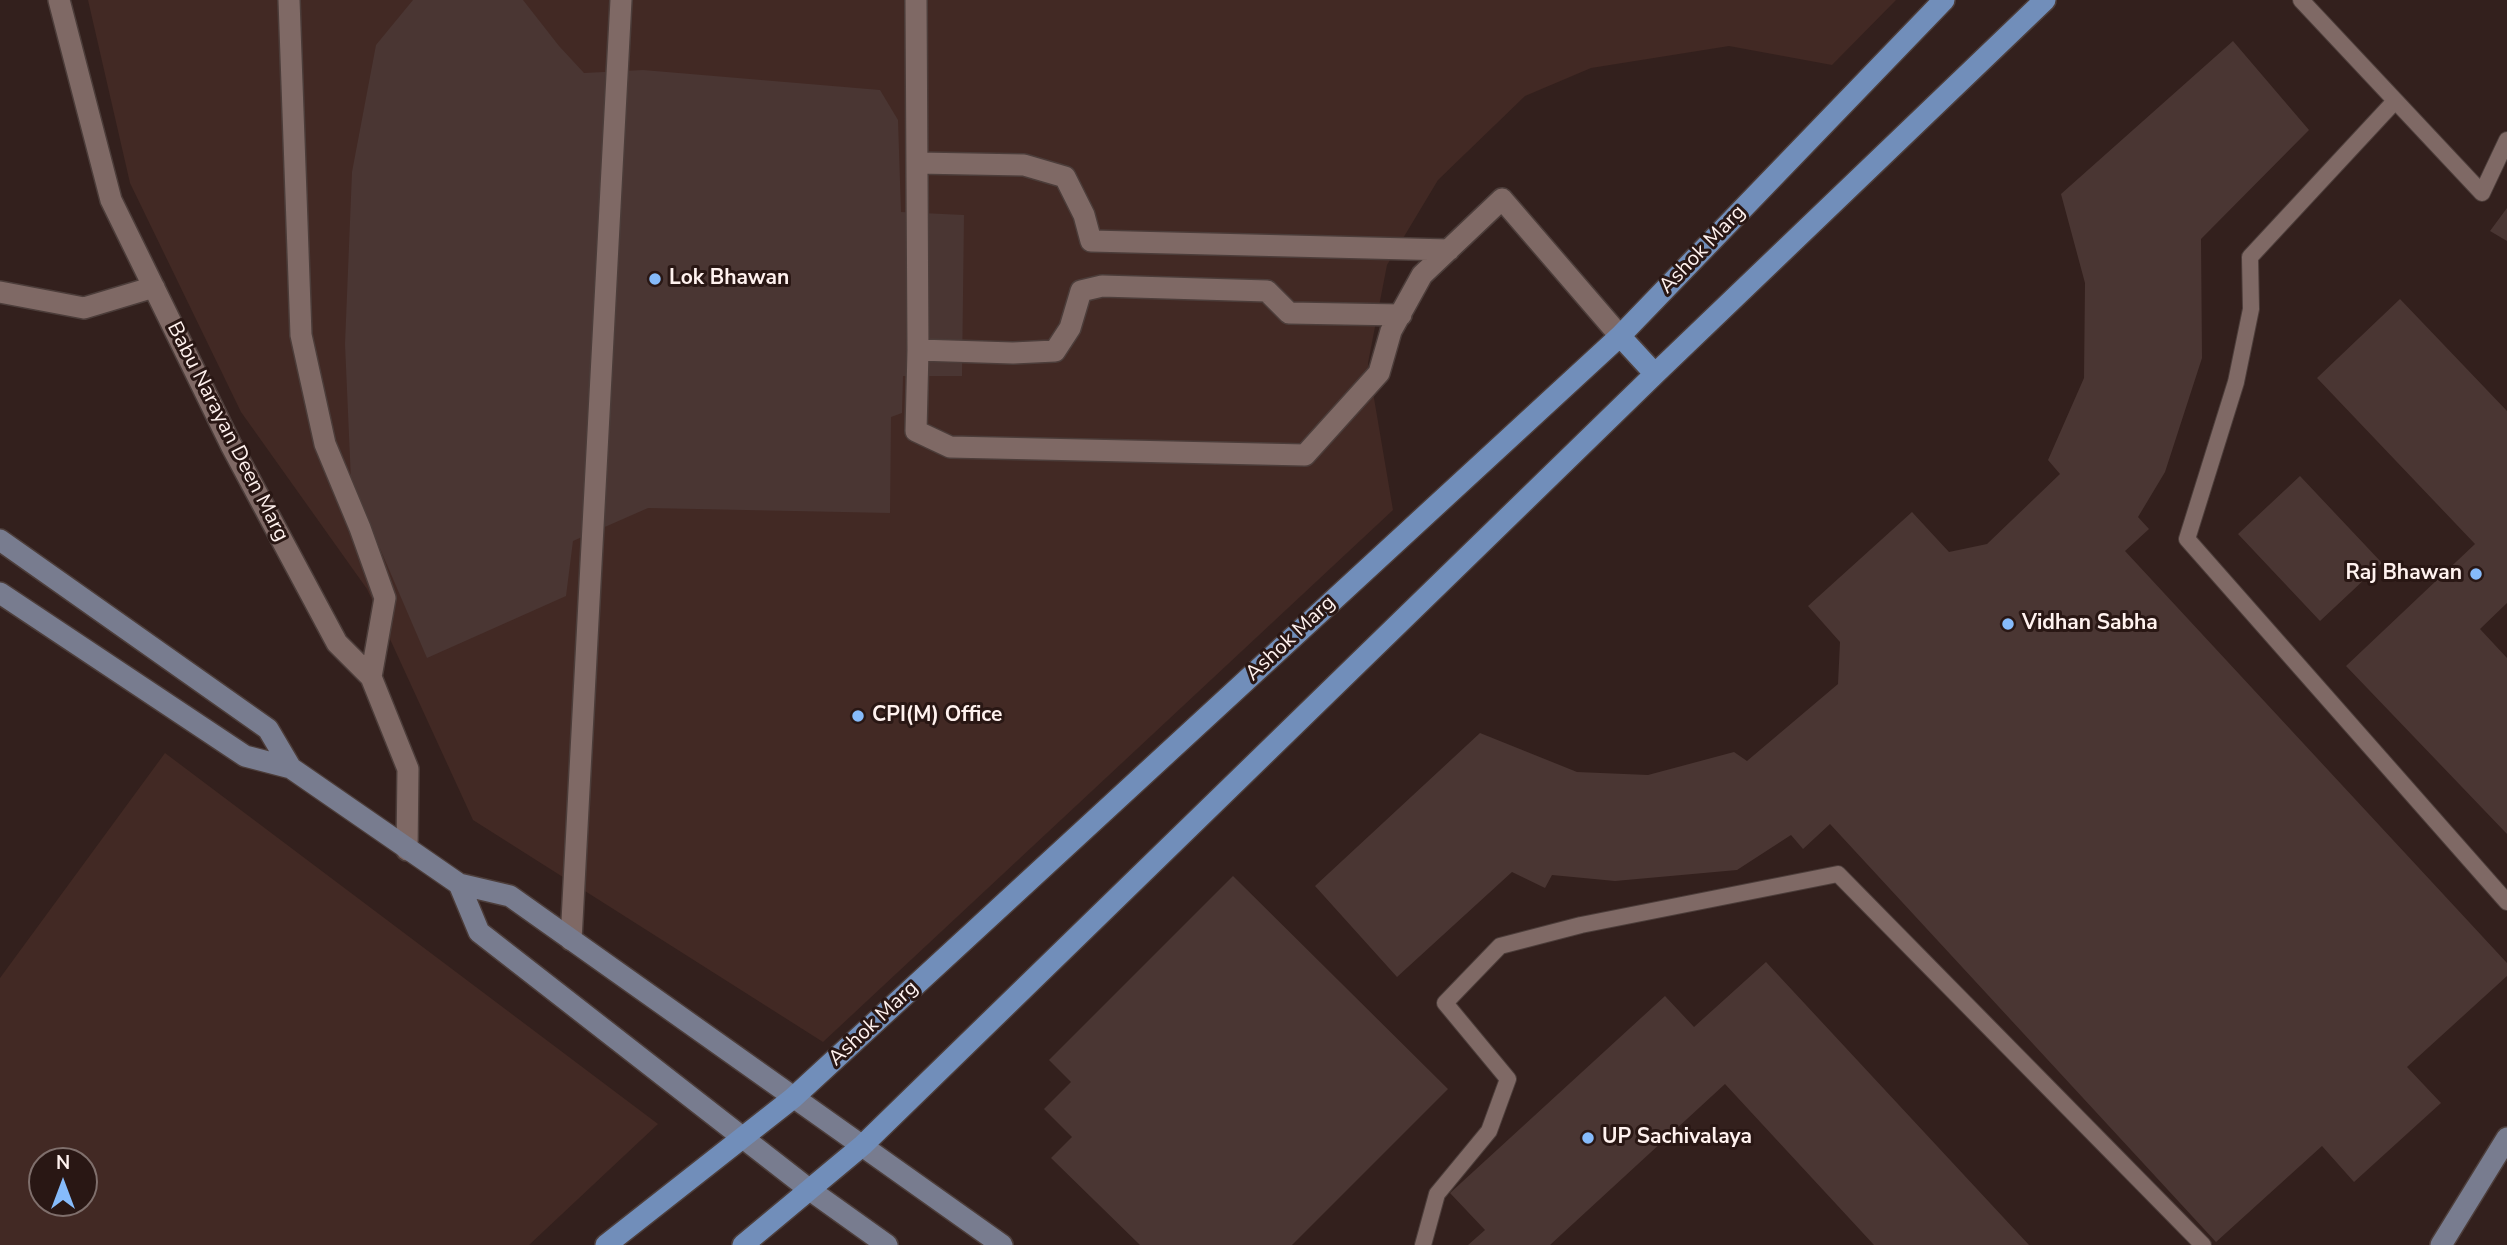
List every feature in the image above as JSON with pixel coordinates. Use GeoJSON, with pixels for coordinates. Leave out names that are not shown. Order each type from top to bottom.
{"type":"FeatureCollection","features":[{"type":"Feature","properties":{"kind":"main road","name":"Ashok Marg"},"geometry":{"type":"LineString","coordinates":[[606,1245],[793,1098],[1620,336],[1944,0]]}},
{"type":"Feature","properties":{"kind":"main road"},"geometry":{"type":"LineString","coordinates":[[743,1245],[863,1145],[1655,374],[2045,0]]}},
{"type":"Feature","properties":{"kind":"main road"},"geometry":{"type":"LineString","coordinates":[[1620,336],[1655,374]]}},
{"type":"Feature","properties":{"kind":"street","name":"Babu Narayan Deen Marg"},"geometry":{"type":"LineString","coordinates":[[58,0],[111,200],[231,445],[337,643],[371,677],[408,769],[407,849]]}},
{"type":"Feature","properties":{"kind":"street"},"geometry":{"type":"LineString","coordinates":[[289,0],[301,335],[325,444],[360,528],[385,598],[371,677]]}},
{"type":"Feature","properties":{"kind":"street"},"geometry":{"type":"LineString","coordinates":[[571,940],[621,0]]}},
{"type":"Feature","properties":{"kind":"street"},"geometry":{"type":"LineString","coordinates":[[916,0],[916,430],[950,447],[1305,455],[1379,373],[1391,331],[1422,275],[1502,199],[1620,336]]}},
{"type":"Feature","properties":{"kind":"street"},"geometry":{"type":"LineString","coordinates":[[918,163],[1024,165],[1065,177],[1084,215],[1091,241],[1449,250]]}},
{"type":"Feature","properties":{"kind":"street"},"geometry":{"type":"LineString","coordinates":[[918,350],[1013,353],[1055,351],[1070,328],[1082,291],[1102,286],[1267,291],[1289,313],[1401,315]]}},
{"type":"Feature","properties":{"kind":"street"},"geometry":{"type":"LineString","coordinates":[[0,292],[85,308],[154,288]]}},
{"type":"Feature","properties":{"kind":"street"},"geometry":{"type":"LineString","coordinates":[[0,540],[268,729],[290,768]]}},
{"type":"Feature","properties":{"kind":"street"},"geometry":{"type":"LineString","coordinates":[[0,593],[245,757],[290,768],[459,884],[510,896],[1002,1245]]}},
{"type":"Feature","properties":{"kind":"street"},"geometry":{"type":"LineString","coordinates":[[459,884],[478,932],[810,1190],[887,1245]]}},
{"type":"Feature","properties":{"kind":"street"},"geometry":{"type":"LineString","coordinates":[[2441,1245],[2507,1138]]}},
{"type":"Feature","properties":{"kind":"lane"},"geometry":{"type":"LineString","coordinates":[[2301,0],[2482,192],[2507,140]]}},
{"type":"Feature","properties":{"kind":"lane"},"geometry":{"type":"LineString","coordinates":[[2395,101],[2250,257],[2250,309],[2236,382],[2187,539],[2507,902]]}},
{"type":"Feature","properties":{"kind":"lane"},"geometry":{"type":"LineString","coordinates":[[1423,1245],[1437,1195],[1489,1130],[1508,1079],[1446,1003],[1500,946],[1581,925],[1838,874],[2203,1245]]}},
{"type":"Feature","properties":{"kind":"shaded area"},"geometry":{"type":"Polygon","coordinates":[[[88,0],[1896,0],[1832,65],[1729,46],[1591,68],[1525,96],[1438,180],[1387,265],[1368,363],[1393,510],[823,1042],[473,820],[367,589],[241,412],[130,183],[88,0]]]}},
{"type":"Feature","properties":{"kind":"shaded area"},"geometry":{"type":"Polygon","coordinates":[[[165,753],[658,1124],[529,1245],[0,1245],[0,978],[165,753]]]}},
{"type":"Feature","properties":{"kind":"building","name":"Lok Bhawan"},"geometry":{"type":"Polygon","coordinates":[[[413,0],[523,0],[584,73],[643,70],[880,90],[898,120],[901,212],[964,215],[962,376],[903,376],[902,413],[891,417],[890,513],[648,508],[573,541],[566,596],[427,658],[351,481],[345,344],[352,172],[376,45],[413,0]]]}},
{"type":"Feature","properties":{"kind":"building","name":"Vidhan Sabha"},"geometry":{"type":"Polygon","coordinates":[[[2233,41],[2309,130],[2201,239],[2202,358],[2165,472],[2138,517],[2149,529],[2125,551],[2507,963],[2507,976],[2407,1067],[2441,1103],[2354,1182],[2322,1146],[2216,1242],[1830,824],[1803,849],[1791,835],[1737,870],[1615,881],[1552,875],[1545,888],[1512,872],[1397,977],[1315,886],[1480,733],[1577,772],[1648,775],[1734,752],[1747,761],[1838,684],[1840,642],[1808,606],[1912,512],[1949,552],[1987,544],[2060,474],[2048,460],[2084,378],[2085,283],[2061,194],[2233,41]]]}},
{"type":"Feature","properties":{"kind":"building"},"geometry":{"type":"Polygon","coordinates":[[[2507,208],[2507,241],[2490,231],[2507,208]]]}},
{"type":"Feature","properties":{"kind":"building","name":"Raj Bhawan"},"geometry":{"type":"Polygon","coordinates":[[[2400,299],[2507,411],[2507,603],[2480,629],[2507,658],[2507,834],[2346,666],[2475,544],[2317,378],[2400,299]]]}},
{"type":"Feature","properties":{"kind":"building"},"geometry":{"type":"Polygon","coordinates":[[[2300,476],[2382,563],[2320,621],[2238,534],[2300,476]]]}},
{"type":"Feature","properties":{"kind":"building"},"geometry":{"type":"Polygon","coordinates":[[[1233,876],[1448,1089],[1292,1245],[1140,1245],[1051,1158],[1072,1137],[1044,1109],[1071,1082],[1049,1060],[1233,876]]]}},
{"type":"Feature","properties":{"kind":"building","name":"UP Sachivalaya"},"geometry":{"type":"Polygon","coordinates":[[[1766,962],[2029,1245],[1874,1245],[1725,1084],[1550,1245],[1468,1245],[1485,1230],[1450,1193],[1665,996],[1694,1027],[1766,962]]]}},
{"type":"Feature","properties":{"kind":"place","name":"Lok Bhawan"},"geometry":{"type":"Point","coordinates":[655,279]}},
{"type":"Feature","properties":{"kind":"place","name":"Raj Bhawan"},"geometry":{"type":"Point","coordinates":[2476,574]}},
{"type":"Feature","properties":{"kind":"place","name":"Vidhan Sabha"},"geometry":{"type":"Point","coordinates":[2008,624]}},
{"type":"Feature","properties":{"kind":"place","name":"CPI(M) Office"},"geometry":{"type":"Point","coordinates":[858,716]}},
{"type":"Feature","properties":{"kind":"place","name":"UP Sachivalaya"},"geometry":{"type":"Point","coordinates":[1588,1138]}}]}
